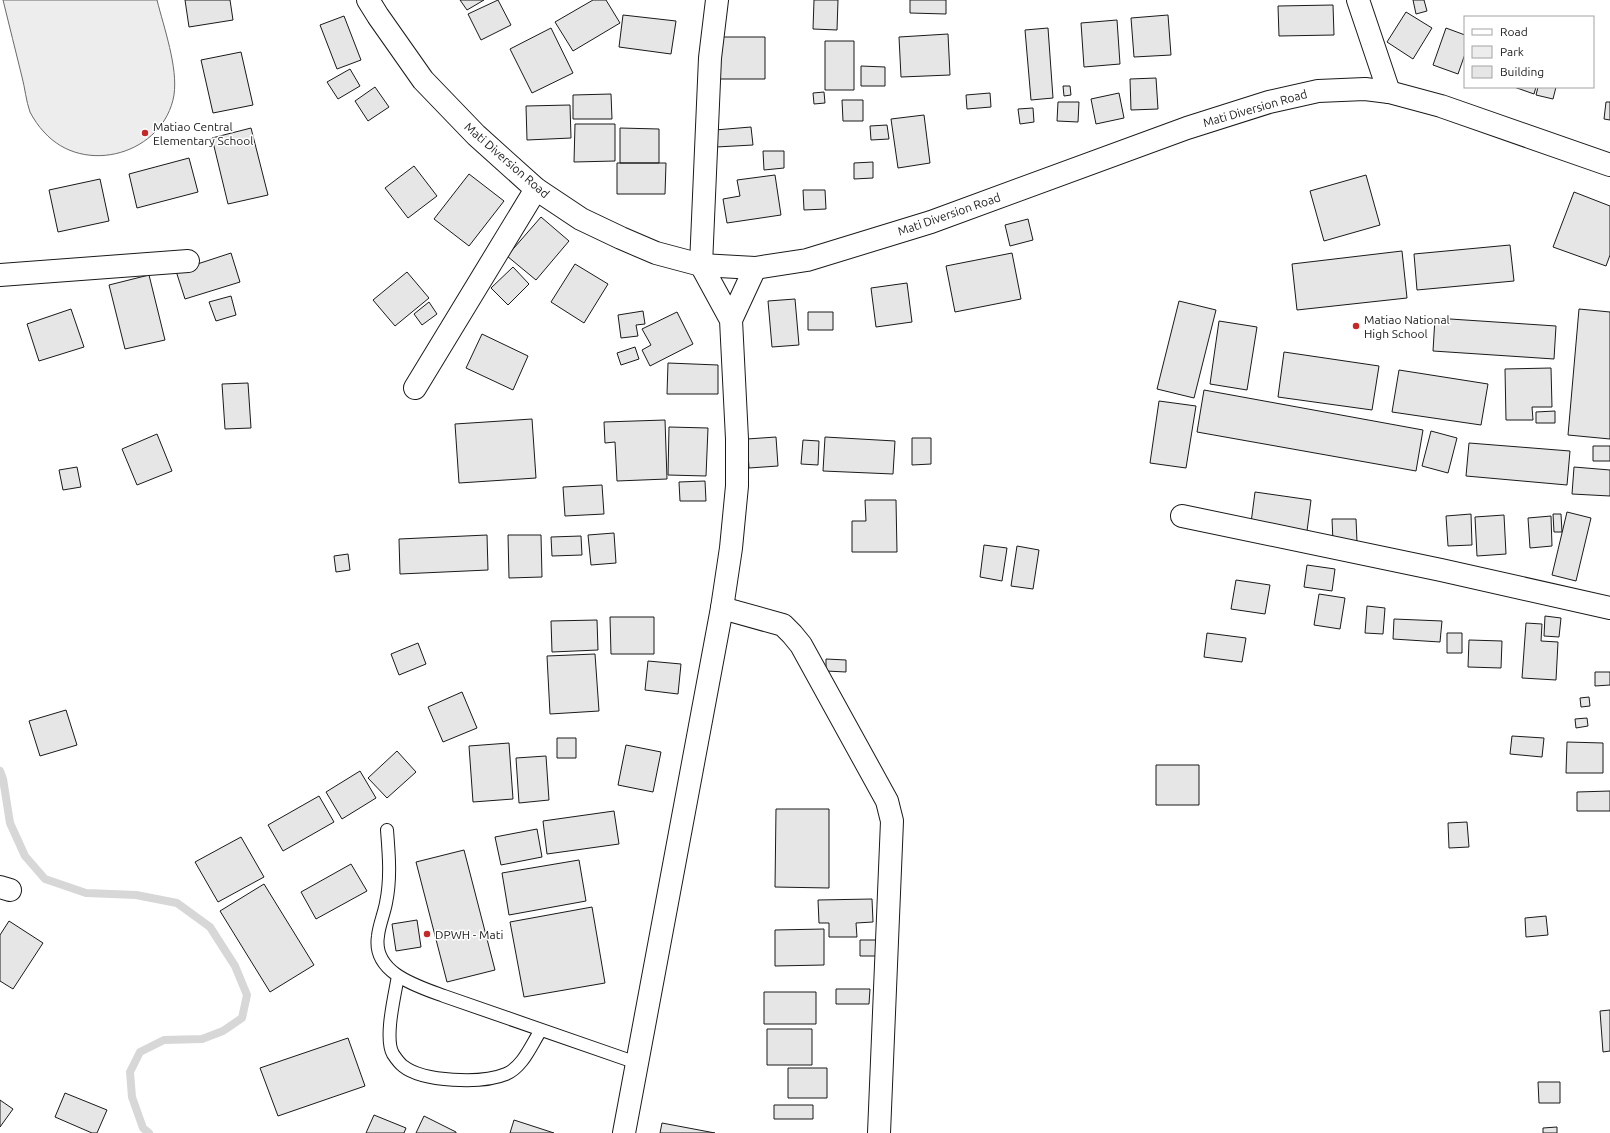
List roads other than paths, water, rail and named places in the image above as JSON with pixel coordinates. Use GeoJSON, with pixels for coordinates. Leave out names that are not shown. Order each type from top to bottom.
{"type":"FeatureCollection","features":[{"type":"Feature","properties":{"kind":"main road","name":"Mati Diversion Road"},"geometry":{"type":"LineString","coordinates":[[368,0],[422,80],[476,135],[536,189],[581,219],[621,238],[656,253],[701,265],[755,268],[807,260],[931,222],[1187,128],[1269,102],[1318,91],[1365,89],[1389,92],[1441,106],[1610,165]]}},
{"type":"Feature","properties":{"kind":"main road"},"geometry":{"type":"LineString","coordinates":[[624,1133],[722,608],[731,548],[737,486],[737,439],[731,320],[701,265],[710,58],[717,0]]}},
{"type":"Feature","properties":{"kind":"main road"},"geometry":{"type":"LineString","coordinates":[[1358,0],[1389,92]]}},
{"type":"Feature","properties":{"kind":"main road"},"geometry":{"type":"LineString","coordinates":[[415,388],[536,189]]}},
{"type":"Feature","properties":{"kind":"main road"},"geometry":{"type":"LineString","coordinates":[[0,275],[188,261]]}},
{"type":"Feature","properties":{"kind":"main road"},"geometry":{"type":"LineString","coordinates":[[731,320],[755,268]]}},
{"type":"Feature","properties":{"kind":"main road"},"geometry":{"type":"LineString","coordinates":[[1182,516],[1441,570],[1610,608]]}},
{"type":"Feature","properties":{"kind":"main road"},"geometry":{"type":"LineString","coordinates":[[722,608],[783,625],[792,634],[801,646],[887,801],[892,821],[879,1133]]}},
{"type":"Feature","properties":{"kind":"lane"},"geometry":{"type":"LineString","coordinates":[[387,830],[390,874],[386,904],[377,937],[378,950],[386,965],[398,976],[413,984],[637,1063]]}},
{"type":"Feature","properties":{"kind":"lane"},"geometry":{"type":"LineString","coordinates":[[398,976],[390,1036],[392,1053],[402,1066],[422,1075],[449,1080],[483,1080],[506,1074],[521,1062],[541,1030]]}},
{"type":"Feature","properties":{"kind":"waterway"},"geometry":{"type":"LineString","coordinates":[[0,771],[3,779],[10,823],[25,856],[45,879],[86,893],[136,895],[177,903],[210,927],[235,966],[247,995],[242,1018],[223,1031],[202,1039],[164,1040],[140,1052],[130,1072],[132,1097],[143,1128],[149,1133]]}},
{"type":"Feature","properties":{"kind":"place","name":"Matiao Central Elementary School"},"geometry":{"type":"Point","coordinates":[145,133]}},
{"type":"Feature","properties":{"kind":"place","name":"Matiao National High School"},"geometry":{"type":"Point","coordinates":[1356,326]}},
{"type":"Feature","properties":{"kind":"place","name":"DPWH - Mati"},"geometry":{"type":"Point","coordinates":[427,934]}}]}
